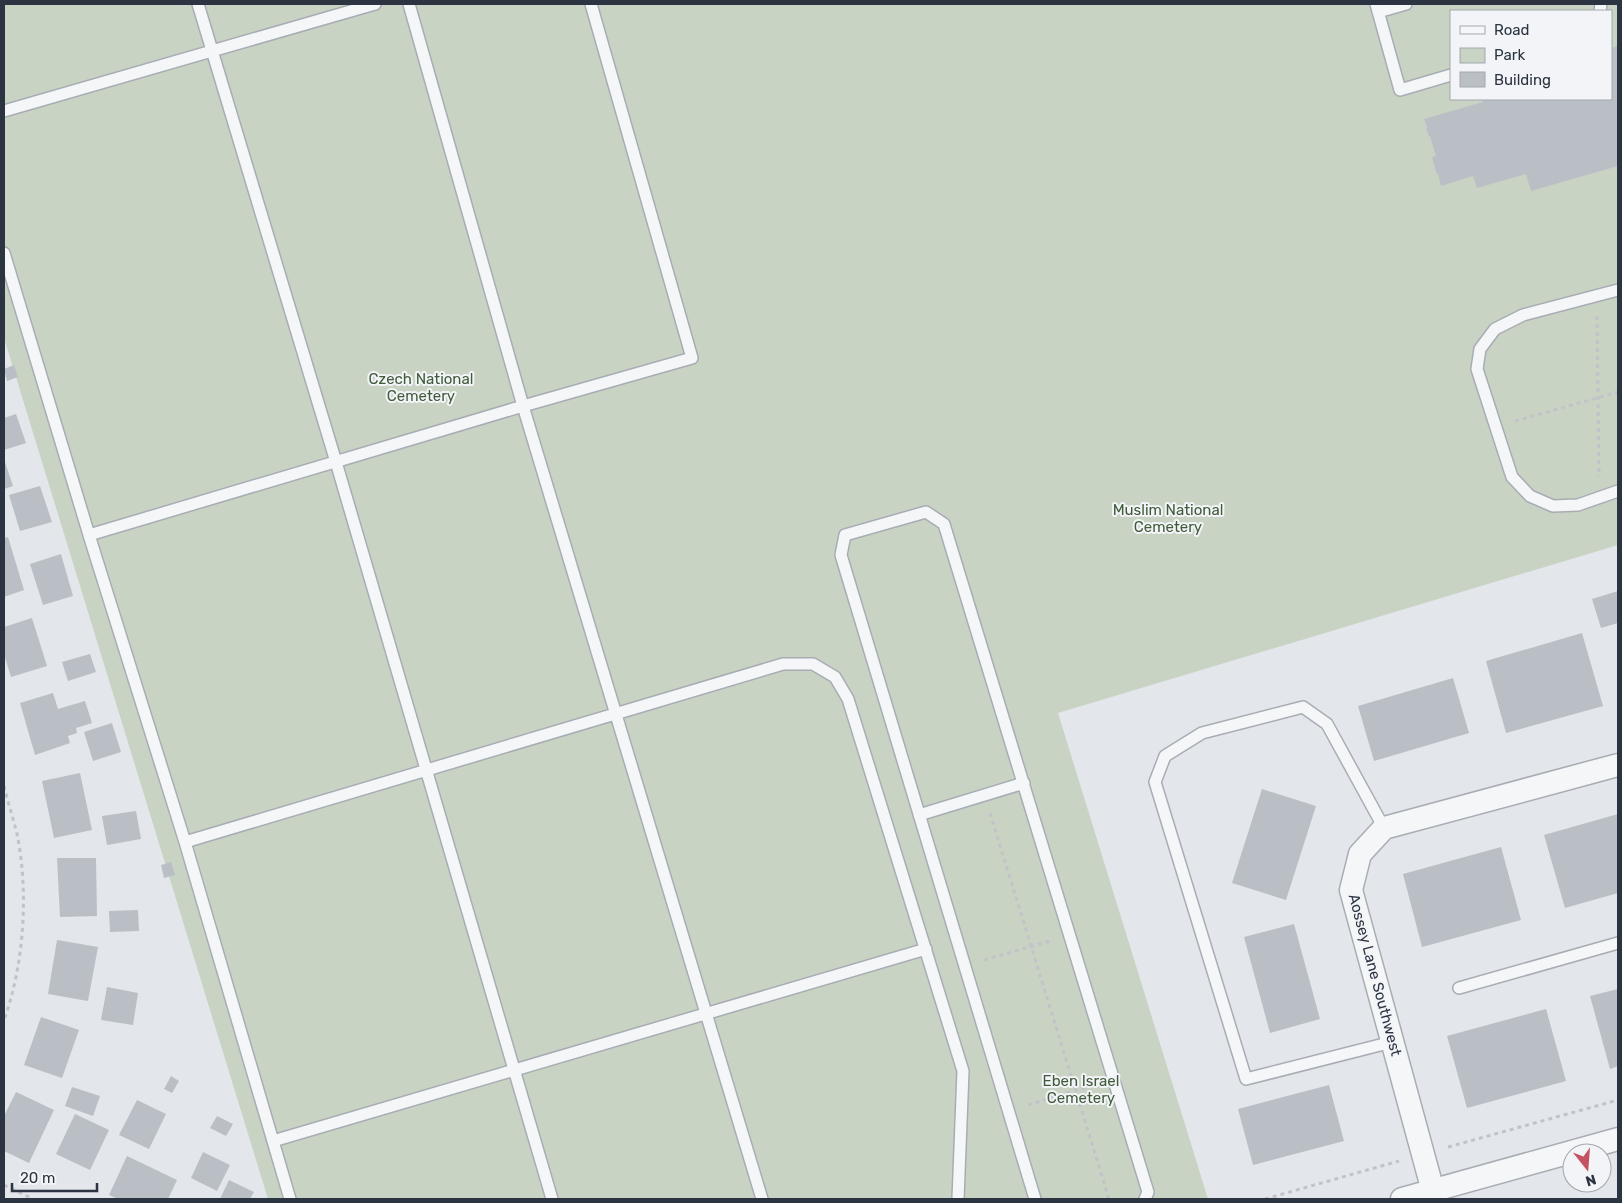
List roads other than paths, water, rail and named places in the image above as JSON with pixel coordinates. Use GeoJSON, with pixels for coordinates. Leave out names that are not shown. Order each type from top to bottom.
{"type":"FeatureCollection","features":[{"type":"Feature","properties":{"kind":"street"},"geometry":{"type":"LineString","coordinates":[[1384,828],[1618,765]]}},
{"type":"Feature","properties":{"kind":"street","name":"Aossey Lane Southwest"},"geometry":{"type":"LineString","coordinates":[[1384,828],[1360,854],[1351,890],[1434,1191]]}},
{"type":"Feature","properties":{"kind":"street"},"geometry":{"type":"LineString","coordinates":[[1402,1199],[1618,1139]]}},
{"type":"Feature","properties":{"kind":"lane"},"geometry":{"type":"LineString","coordinates":[[198,4],[336,462],[552,1199]]}},
{"type":"Feature","properties":{"kind":"lane"},"geometry":{"type":"LineString","coordinates":[[4,111],[375,4]]}},
{"type":"Feature","properties":{"kind":"lane"},"geometry":{"type":"LineString","coordinates":[[409,4],[523,406],[762,1199]]}},
{"type":"Feature","properties":{"kind":"lane"},"geometry":{"type":"LineString","coordinates":[[89,535],[523,406],[692,358],[590,4]]}},
{"type":"Feature","properties":{"kind":"lane"},"geometry":{"type":"LineString","coordinates":[[1406,4],[1377,8],[1400,90],[1450,75]]}},
{"type":"Feature","properties":{"kind":"lane"},"geometry":{"type":"LineString","coordinates":[[4,253],[89,535],[185,842],[290,1199]]}},
{"type":"Feature","properties":{"kind":"lane"},"geometry":{"type":"LineString","coordinates":[[1618,290],[1523,315],[1495,329],[1480,348],[1477,369],[1512,477],[1530,496],[1553,506],[1578,505],[1618,491]]}},
{"type":"Feature","properties":{"kind":"lane"},"geometry":{"type":"LineString","coordinates":[[1035,1199],[841,555],[846,535],[926,512],[944,524],[1148,1192],[1145,1199]]}},
{"type":"Feature","properties":{"kind":"lane"},"geometry":{"type":"LineString","coordinates":[[185,842],[783,664],[814,664],[835,677],[848,700],[963,1070],[958,1199]]}},
{"type":"Feature","properties":{"kind":"lane"},"geometry":{"type":"LineString","coordinates":[[1384,828],[1327,724],[1303,707],[1202,733],[1165,756],[1155,782],[1246,1079],[1392,1042]]}},
{"type":"Feature","properties":{"kind":"lane"},"geometry":{"type":"LineString","coordinates":[[919,815],[1024,783]]}},
{"type":"Feature","properties":{"kind":"lane"},"geometry":{"type":"LineString","coordinates":[[1459,988],[1618,943]]}},
{"type":"Feature","properties":{"kind":"lane"},"geometry":{"type":"LineString","coordinates":[[273,1141],[926,949]]}},
{"type":"Feature","properties":{"kind":"park label","name":"Czech National Cemetery"},"geometry":{"type":"Point","coordinates":[421,388]}},
{"type":"Feature","properties":{"kind":"park label","name":"Muslim National Cemetery"},"geometry":{"type":"Point","coordinates":[1168,518]}},
{"type":"Feature","properties":{"kind":"park label","name":"Eben Israel Cemetery"},"geometry":{"type":"Point","coordinates":[1081,1090]}}]}
